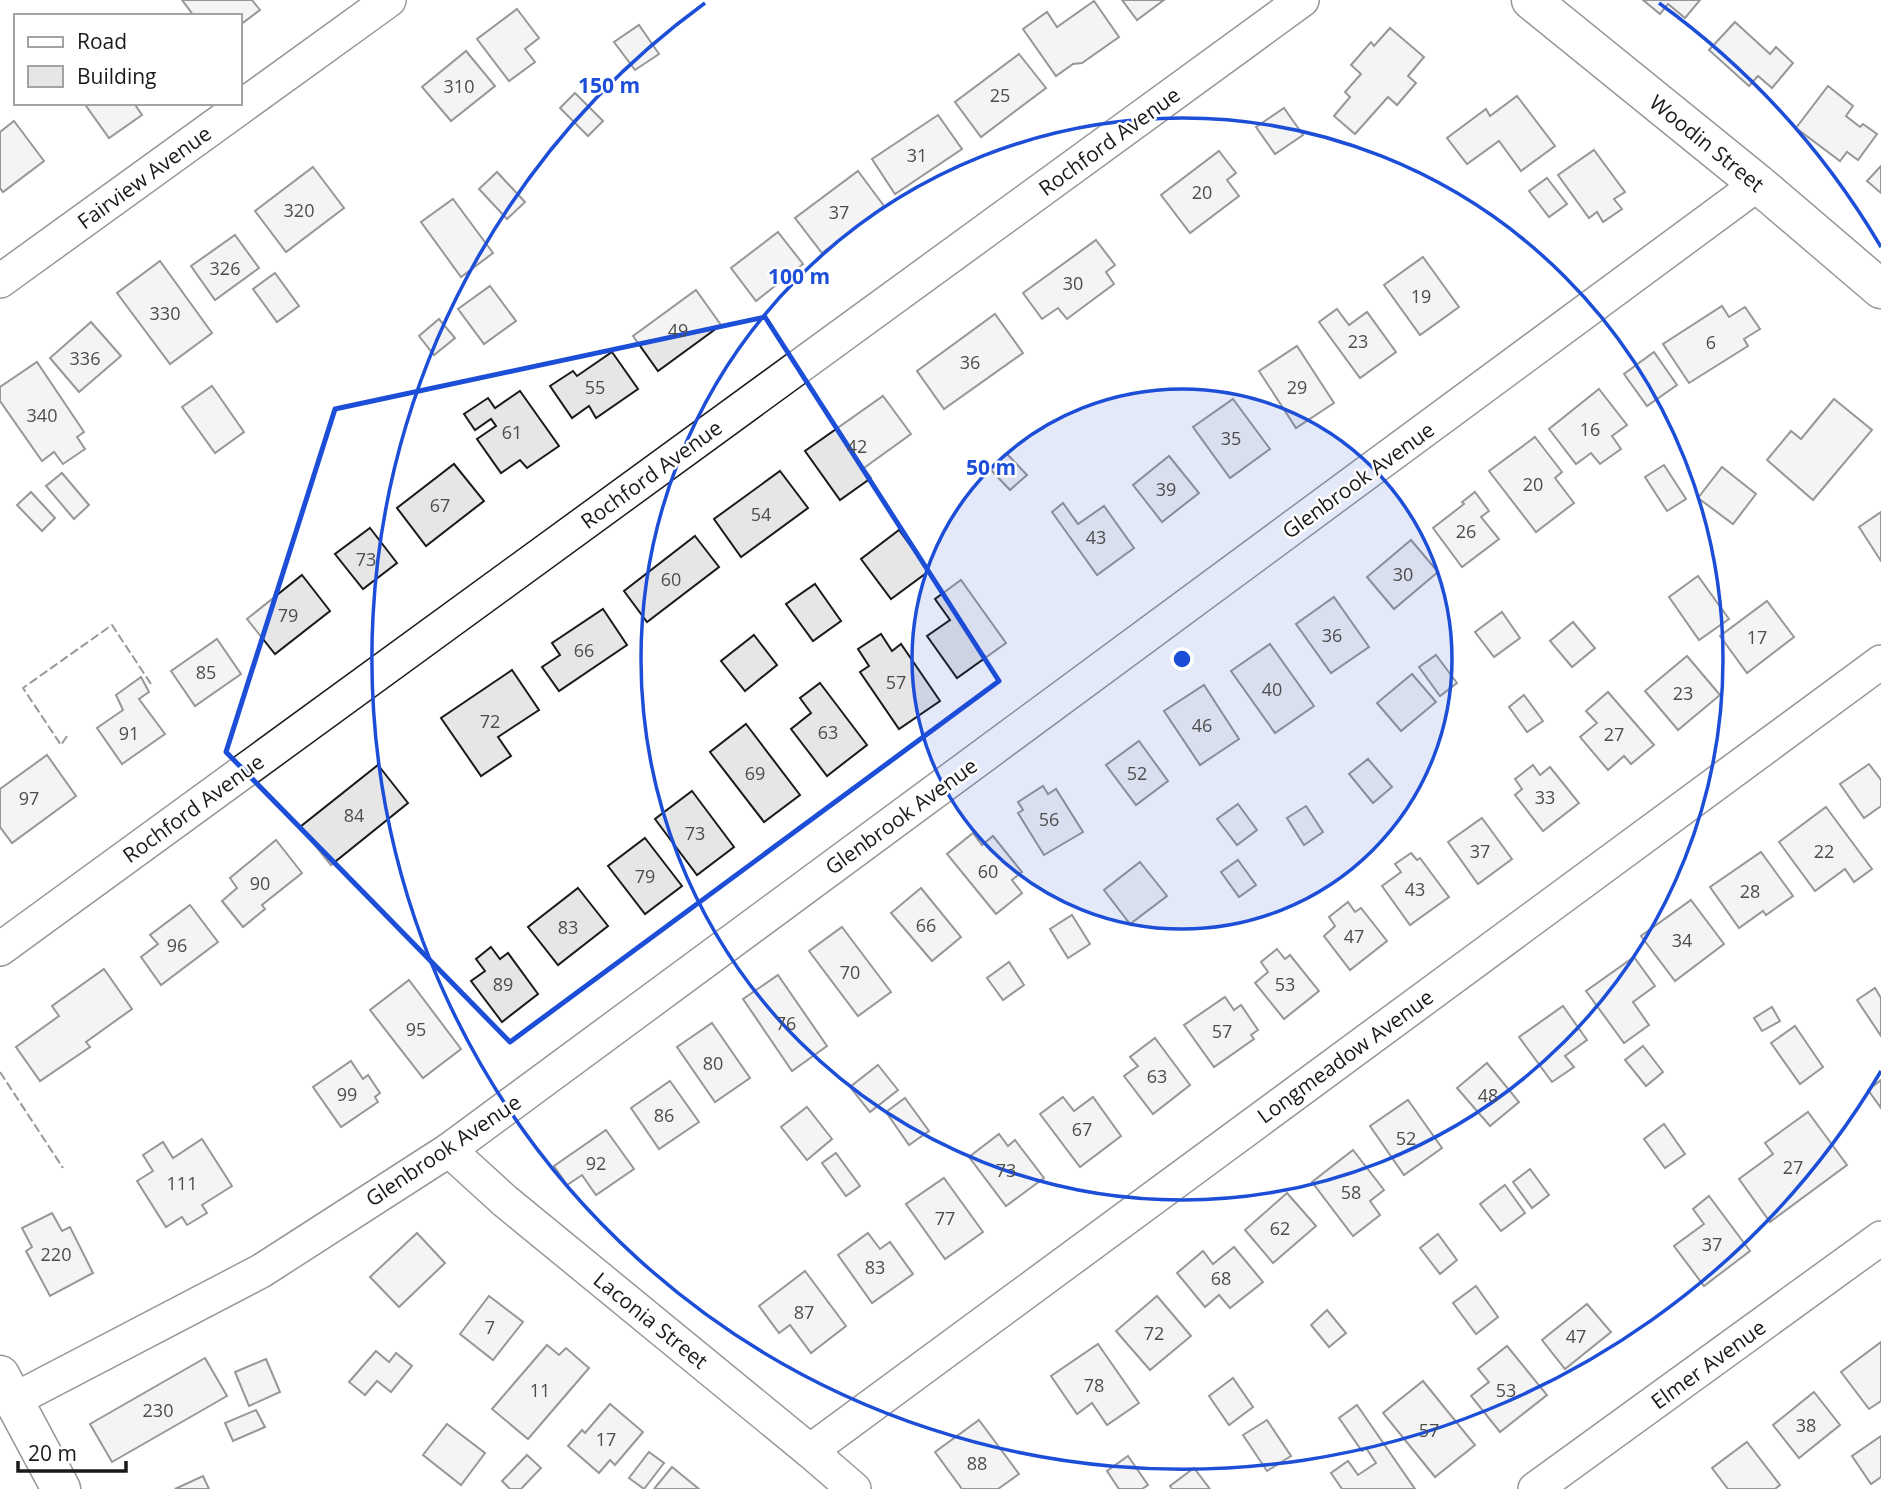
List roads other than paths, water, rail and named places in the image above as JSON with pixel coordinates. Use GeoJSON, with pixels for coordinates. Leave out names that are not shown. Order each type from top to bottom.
{"type":"FeatureCollection","features":[{"type":"Feature","properties":{"kind":"main road","name":"Woodin Street"},"geometry":{"type":"LineString","coordinates":[[1531,0],[1758,184],[1881,289]]}},
{"type":"Feature","properties":{"kind":"main road"},"geometry":{"type":"LineString","coordinates":[[7,1387],[61,1489]]}},
{"type":"Feature","properties":{"kind":"street","name":"Fairview Avenue"},"geometry":{"type":"LineString","coordinates":[[0,281],[389,0]]}},
{"type":"Feature","properties":{"kind":"street","name":"Rochford Avenue"},"geometry":{"type":"LineString","coordinates":[[0,949],[1302,0]]}},
{"type":"Feature","properties":{"kind":"street","name":"Glenbrook Avenue"},"geometry":{"type":"LineString","coordinates":[[7,1387],[261,1271],[449,1150],[1758,184]]}},
{"type":"Feature","properties":{"kind":"street","name":"Longmeadow Avenue"},"geometry":{"type":"LineString","coordinates":[[810,1451],[1881,662]]}},
{"type":"Feature","properties":{"kind":"street","name":"Laconia Street"},"geometry":{"type":"LineString","coordinates":[[449,1150],[505,1201],[854,1489]]}},
{"type":"Feature","properties":{"kind":"street","name":"Elmer Avenue"},"geometry":{"type":"LineString","coordinates":[[1535,1489],[1881,1238]]}}]}
